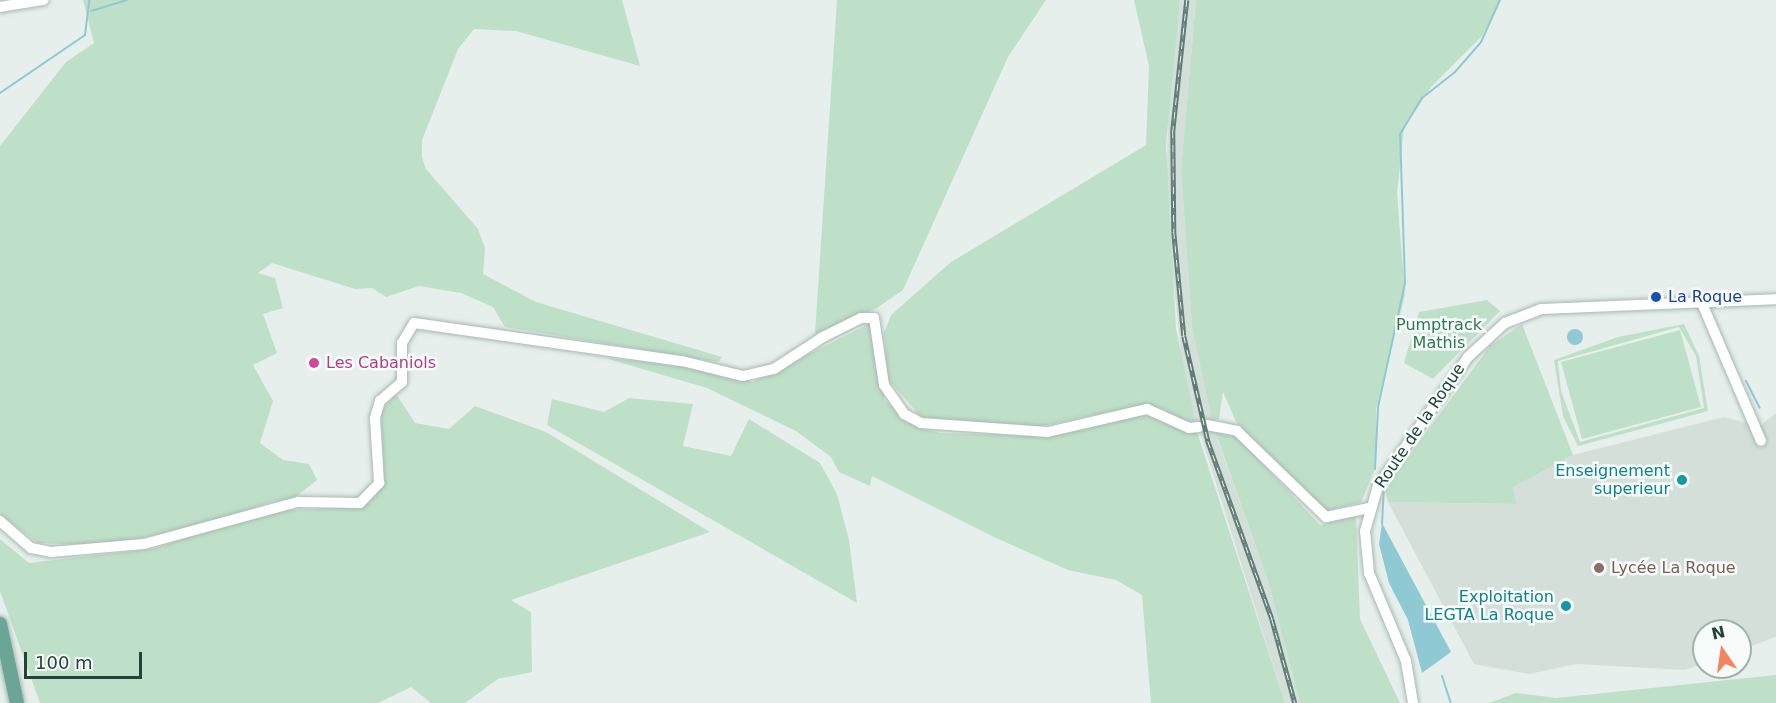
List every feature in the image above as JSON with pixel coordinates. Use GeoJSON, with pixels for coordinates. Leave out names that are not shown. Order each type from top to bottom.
{"type":"FeatureCollection","features":[{"type":"Feature","properties":{"kind":"main road"},"geometry":{"type":"LineString","coordinates":[[0,624],[17,703]]}},
{"type":"Feature","properties":{"kind":"street"},"geometry":{"type":"LineString","coordinates":[[0,7],[43,0]]}},
{"type":"Feature","properties":{"kind":"street","name":"Route de la Roque"},"geometry":{"type":"LineString","coordinates":[[1413,703],[1406,662],[1369,573],[1365,552],[1369,508],[1387,471],[1468,357],[1505,323],[1562,306],[1776,299]]}},
{"type":"Feature","properties":{"kind":"street"},"geometry":{"type":"LineString","coordinates":[[1701,301],[1758,436]]}},
{"type":"Feature","properties":{"kind":"street"},"geometry":{"type":"LineString","coordinates":[[0,521],[31,548],[51,552],[144,544],[287,504],[360,503],[379,483],[375,418],[380,401],[402,382],[402,343],[414,323],[682,361],[743,376],[774,369],[823,337],[861,318],[874,318],[884,385],[904,414],[921,423],[1048,432],[1147,409],[1189,428],[1226,425],[1237,431],[1326,517],[1369,508]]}},
{"type":"Feature","properties":{"kind":"shaded area"},"geometry":{"type":"Polygon","coordinates":[[[1180,0],[1196,0],[1181,169],[1192,327],[1218,441],[1268,581],[1300,703],[1285,703],[1184,382],[1166,208],[1169,75],[1180,0]]]}},
{"type":"Feature","properties":{"kind":"shaded area","name":"Lycée La Roque"},"geometry":{"type":"Polygon","coordinates":[[[1776,413],[1776,637],[1752,646],[1752,619],[1692,619],[1692,667],[1685,670],[1577,664],[1529,674],[1474,664],[1388,502],[1517,504],[1513,487],[1573,455],[1724,417],[1760,426],[1776,413]]]}},
{"type":"Feature","properties":{"kind":"green space"},"geometry":{"type":"Polygon","coordinates":[[[83,0],[622,0],[640,66],[516,31],[474,29],[458,49],[422,140],[422,157],[426,169],[478,229],[485,248],[483,274],[536,302],[722,357],[718,362],[505,327],[493,307],[461,293],[419,286],[386,297],[372,288],[355,289],[272,263],[258,273],[275,278],[283,308],[263,314],[277,353],[253,365],[273,401],[260,443],[283,460],[309,464],[317,480],[292,500],[274,501],[189,530],[97,545],[38,543],[0,514],[0,146],[66,62],[94,43],[83,0]]]}},
{"type":"Feature","properties":{"kind":"green space"},"geometry":{"type":"Polygon","coordinates":[[[837,0],[1046,0],[1008,57],[903,290],[877,308],[815,334],[837,0]]]}},
{"type":"Feature","properties":{"kind":"green space"},"geometry":{"type":"Polygon","coordinates":[[[1134,0],[1180,0],[1166,144],[1176,328],[1199,438],[1285,703],[1151,703],[1142,595],[1116,580],[1068,570],[996,538],[872,476],[870,486],[839,472],[831,457],[796,431],[707,388],[605,358],[692,366],[753,382],[871,323],[885,401],[915,426],[940,433],[1043,436],[1141,415],[1165,420],[1166,410],[1145,404],[1038,427],[921,417],[888,379],[884,333],[891,315],[951,262],[1146,145],[1149,66],[1134,0]]]}},
{"type":"Feature","properties":{"kind":"green space"},"geometry":{"type":"Polygon","coordinates":[[[1196,0],[1500,0],[1482,36],[1431,87],[1404,128],[1397,193],[1405,295],[1376,409],[1376,467],[1361,502],[1326,511],[1236,422],[1223,392],[1219,419],[1212,420],[1192,327],[1181,169],[1196,0]]]}},
{"type":"Feature","properties":{"kind":"green space","name":"Pumptrack Mathis"},"geometry":{"type":"Polygon","coordinates":[[[1487,300],[1500,311],[1433,379],[1404,363],[1419,312],[1487,300]]]}},
{"type":"Feature","properties":{"kind":"green space"},"geometry":{"type":"Polygon","coordinates":[[[1522,324],[1573,455],[1513,487],[1517,504],[1388,502],[1385,491],[1397,472],[1490,346],[1522,324]]]}},
{"type":"Feature","properties":{"kind":"green space"},"geometry":{"type":"Polygon","coordinates":[[[1684,324],[1699,356],[1708,411],[1578,446],[1563,416],[1554,360],[1618,337],[1684,324]],[[1679,327],[1558,361],[1561,391],[1580,442],[1704,408],[1696,356],[1679,327]]]}},
{"type":"Feature","properties":{"kind":"green space"},"geometry":{"type":"Polygon","coordinates":[[[1680,330],[1701,407],[1582,439],[1561,362],[1680,330]]]}},
{"type":"Feature","properties":{"kind":"green space"},"geometry":{"type":"Polygon","coordinates":[[[396,394],[415,423],[449,429],[475,406],[546,432],[710,532],[511,600],[531,612],[532,672],[498,679],[465,703],[431,703],[411,687],[378,703],[40,703],[0,591],[0,539],[29,563],[152,549],[270,511],[362,507],[384,481],[381,411],[396,394]]]}},
{"type":"Feature","properties":{"kind":"green space"},"geometry":{"type":"Polygon","coordinates":[[[629,398],[693,404],[683,446],[731,456],[749,419],[820,463],[837,494],[849,540],[857,603],[547,425],[552,399],[604,412],[629,398]]]}},
{"type":"Feature","properties":{"kind":"green space"},"geometry":{"type":"Polygon","coordinates":[[[1214,428],[1237,437],[1320,525],[1356,516],[1360,619],[1400,703],[1300,703],[1268,581],[1214,428]]]}},
{"type":"Feature","properties":{"kind":"green space"},"geometry":{"type":"Polygon","coordinates":[[[1776,675],[1776,703],[1489,703],[1516,693],[1556,698],[1776,675]]]}},
{"type":"Feature","properties":{"kind":"water"},"geometry":{"type":"Polygon","coordinates":[[[1575,329],[1583,337],[1575,345],[1567,337],[1575,329]]]}},
{"type":"Feature","properties":{"kind":"water"},"geometry":{"type":"Polygon","coordinates":[[[1382,523],[1451,652],[1422,673],[1408,620],[1389,583],[1379,544],[1382,523]]]}},
{"type":"Feature","properties":{"kind":"waterway"},"geometry":{"type":"LineString","coordinates":[[0,93],[85,35],[89,0]]}},
{"type":"Feature","properties":{"kind":"waterway"},"geometry":{"type":"LineString","coordinates":[[91,11],[126,0]]}},
{"type":"Feature","properties":{"kind":"waterway"},"geometry":{"type":"LineString","coordinates":[[1375,469],[1378,407],[1405,283],[1400,134],[1422,98],[1455,72],[1481,42],[1500,0]]}},
{"type":"Feature","properties":{"kind":"waterway"},"geometry":{"type":"LineString","coordinates":[[1746,381],[1760,408]]}},
{"type":"Feature","properties":{"kind":"waterway"},"geometry":{"type":"LineString","coordinates":[[1382,524],[1384,488]]}},
{"type":"Feature","properties":{"kind":"waterway"},"geometry":{"type":"LineString","coordinates":[[1442,676],[1451,703]]}},
{"type":"Feature","properties":{"kind":"railway"},"geometry":{"type":"LineString","coordinates":[[1187,0],[1173,131],[1174,232],[1184,336],[1208,441],[1272,619],[1295,703]]}},
{"type":"Feature","properties":{"kind":"place","name":"La Roque"},"geometry":{"type":"Point","coordinates":[1656,297]}},
{"type":"Feature","properties":{"kind":"place","name":"Les Cabaniols"},"geometry":{"type":"Point","coordinates":[314,363]}},
{"type":"Feature","properties":{"kind":"place","name":"Enseignement superieur"},"geometry":{"type":"Point","coordinates":[1682,480]}},
{"type":"Feature","properties":{"kind":"place","name":"Lycée La Roque"},"geometry":{"type":"Point","coordinates":[1599,568]}},
{"type":"Feature","properties":{"kind":"place","name":"Exploitation LEGTA La Roque"},"geometry":{"type":"Point","coordinates":[1566,606]}}]}
